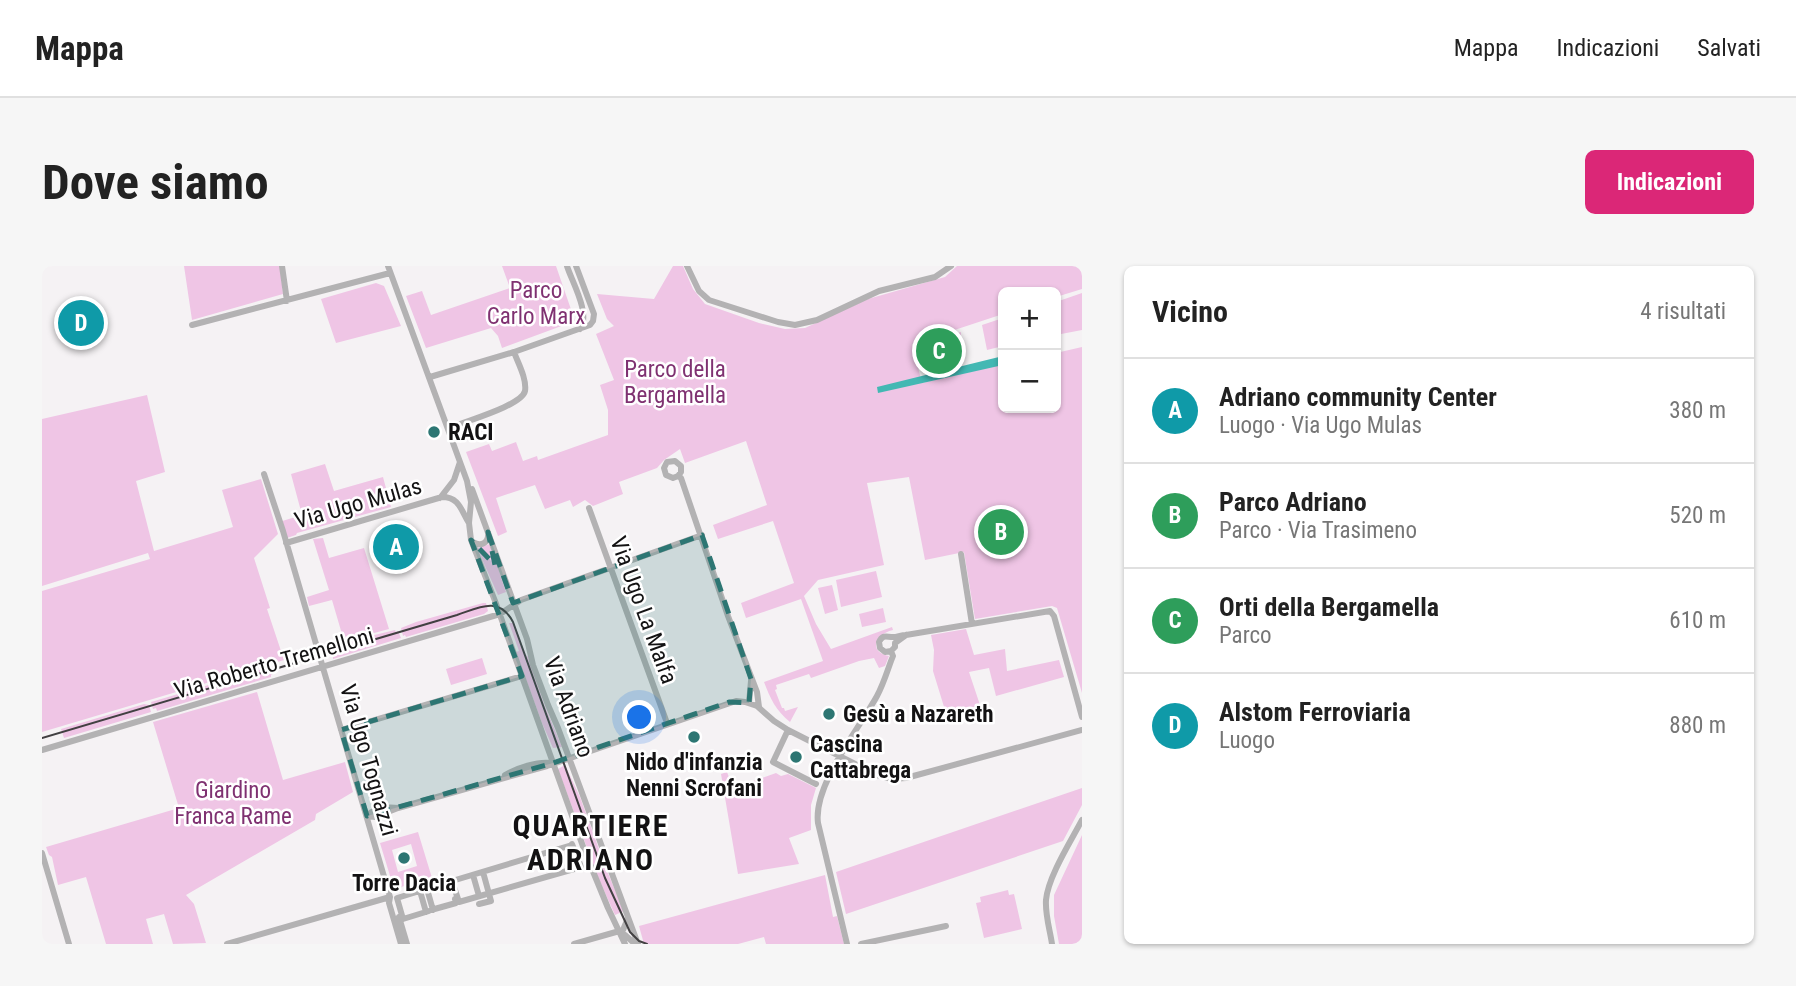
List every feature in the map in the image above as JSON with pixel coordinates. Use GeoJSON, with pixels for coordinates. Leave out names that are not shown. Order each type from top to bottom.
{"type":"FeatureCollection","features":[{"type":"Feature","properties":{"kind":"street"},"geometry":{"type":"LineString","coordinates":[[282,266],[287,300]]}},
{"type":"Feature","properties":{"kind":"street"},"geometry":{"type":"LineString","coordinates":[[430,377],[587,327],[588,317],[567,266]]}},
{"type":"Feature","properties":{"kind":"street"},"geometry":{"type":"LineString","coordinates":[[576,266],[593,311],[578,330]]}},
{"type":"Feature","properties":{"kind":"street"},"geometry":{"type":"LineString","coordinates":[[687,266],[699,292],[709,300],[778,322],[798,325],[817,320],[876,292],[935,277],[951,266]]}},
{"type":"Feature","properties":{"kind":"street"},"geometry":{"type":"LineString","coordinates":[[192,325],[389,270]]}},
{"type":"Feature","properties":{"kind":"street","name":"Via Adriano"},"geometry":{"type":"LineString","coordinates":[[389,270],[461,460],[471,502],[471,540],[585,852],[625,944]]}},
{"type":"Feature","properties":{"kind":"street"},"geometry":{"type":"LineString","coordinates":[[455,426],[508,406],[522,397],[524,384],[514,352]]}},
{"type":"Feature","properties":{"kind":"street","name":"Via Ugo Mulas"},"geometry":{"type":"LineString","coordinates":[[440,498],[456,478],[461,460]]}},
{"type":"Feature","properties":{"kind":"street","name":"Via Ugo Tognazzi"},"geometry":{"type":"LineString","coordinates":[[264,474],[390,897],[407,944]]}},
{"type":"Feature","properties":{"kind":"street"},"geometry":{"type":"LineString","coordinates":[[678,476],[702,535],[759,698],[759,707]]}},
{"type":"Feature","properties":{"kind":"street","name":"Via Adriano"},"geometry":{"type":"LineString","coordinates":[[467,481],[475,496],[530,647],[533,665],[629,916],[636,944]]}},
{"type":"Feature","properties":{"kind":"street","name":"Via Ugo Mulas"},"geometry":{"type":"LineString","coordinates":[[286,543],[440,498],[451,498],[457,502],[469,523]]}},
{"type":"Feature","properties":{"kind":"street","name":"Via Ugo La Malfa"},"geometry":{"type":"LineString","coordinates":[[589,508],[667,723]]}},
{"type":"Feature","properties":{"kind":"street"},"geometry":{"type":"LineString","coordinates":[[471,540],[484,544],[488,539],[488,532]]}},
{"type":"Feature","properties":{"kind":"street","name":"Via Roberto Tremelloni"},"geometry":{"type":"LineString","coordinates":[[42,750],[500,614],[521,600],[702,535]]}},
{"type":"Feature","properties":{"kind":"street"},"geometry":{"type":"LineString","coordinates":[[961,554],[972,624]]}},
{"type":"Feature","properties":{"kind":"street"},"geometry":{"type":"LineString","coordinates":[[891,651],[883,651],[879,645],[879,640],[884,636],[893,640],[906,635],[1051,612],[1082,717]]}},
{"type":"Feature","properties":{"kind":"street"},"geometry":{"type":"LineString","coordinates":[[847,944],[817,817],[820,797],[878,695],[891,661],[891,651],[895,647],[893,640]]}},
{"type":"Feature","properties":{"kind":"street"},"geometry":{"type":"LineString","coordinates":[[341,730],[522,676]]}},
{"type":"Feature","properties":{"kind":"street"},"geometry":{"type":"LineString","coordinates":[[749,703],[751,679]]}},
{"type":"Feature","properties":{"kind":"street"},"geometry":{"type":"LineString","coordinates":[[367,816],[374,817],[504,780],[516,770],[569,758],[729,702],[739,701],[759,707],[774,722],[788,730],[882,777],[900,779],[1082,730]]}},
{"type":"Feature","properties":{"kind":"street"},"geometry":{"type":"LineString","coordinates":[[788,730],[773,762],[816,784]]}},
{"type":"Feature","properties":{"kind":"street"},"geometry":{"type":"LineString","coordinates":[[781,776],[786,769]]}},
{"type":"Feature","properties":{"kind":"street"},"geometry":{"type":"LineString","coordinates":[[1052,944],[1046,908],[1047,893],[1082,820]]}},
{"type":"Feature","properties":{"kind":"street"},"geometry":{"type":"LineString","coordinates":[[571,844],[581,868],[489,894],[479,900],[459,902],[453,881],[483,872],[571,844]]}},
{"type":"Feature","properties":{"kind":"street"},"geometry":{"type":"LineString","coordinates":[[42,853],[69,944]]}},
{"type":"Feature","properties":{"kind":"street"},"geometry":{"type":"LineString","coordinates":[[483,872],[489,894]]}},
{"type":"Feature","properties":{"kind":"street"},"geometry":{"type":"LineString","coordinates":[[473,875],[479,900]]}},
{"type":"Feature","properties":{"kind":"street"},"geometry":{"type":"LineString","coordinates":[[450,882],[456,903],[403,919],[397,898],[424,890],[450,882]]}},
{"type":"Feature","properties":{"kind":"street"},"geometry":{"type":"LineString","coordinates":[[424,890],[430,911]]}},
{"type":"Feature","properties":{"kind":"street"},"geometry":{"type":"LineString","coordinates":[[227,944],[390,897]]}},
{"type":"Feature","properties":{"kind":"street","name":"Via Ugo Tognazzi"},"geometry":{"type":"LineString","coordinates":[[390,897],[389,903],[401,944]]}},
{"type":"Feature","properties":{"kind":"street"},"geometry":{"type":"LineString","coordinates":[[574,944],[618,932],[625,928],[629,916]]}},
{"type":"Feature","properties":{"kind":"street"},"geometry":{"type":"LineString","coordinates":[[861,944],[946,926]]}},
{"type":"Feature","properties":{"kind":"street"},"geometry":{"type":"LineString","coordinates":[[618,932],[636,944]]}},
{"type":"Feature","properties":{"kind":"highlighted area"},"geometry":{"type":"Polygon","coordinates":[[[488,532],[513,603],[702,535],[751,679],[749,703],[729,702],[553,763],[367,816],[341,730],[522,676],[471,540],[495,565],[488,532]]]}},
{"type":"Feature","properties":{"kind":"green space"},"geometry":{"type":"Polygon","coordinates":[[[184,266],[280,266],[283,294],[192,320],[184,266]]]}},
{"type":"Feature","properties":{"kind":"green space","name":"Parco Carlo Marx"},"geometry":{"type":"Polygon","coordinates":[[[502,266],[556,266],[575,321],[502,348],[498,336],[491,328],[426,348],[406,296],[422,291],[431,315],[510,288],[502,266]]]}},
{"type":"Feature","properties":{"kind":"green space","name":"Parco della Bergamella"},"geometry":{"type":"Polygon","coordinates":[[[673,266],[683,266],[693,289],[705,304],[759,323],[785,329],[805,328],[868,299],[945,277],[957,266],[1082,266],[1082,289],[1061,295],[1061,287],[998,287],[998,316],[912,344],[922,383],[998,365],[998,413],[1061,413],[1061,352],[1082,347],[1082,693],[1057,608],[1052,606],[975,619],[964,552],[925,560],[909,477],[867,483],[884,565],[818,580],[804,596],[831,649],[892,627],[893,630],[882,635],[876,643],[878,651],[889,656],[885,666],[879,668],[874,658],[811,678],[809,674],[776,685],[775,690],[785,711],[798,707],[790,722],[774,704],[764,682],[823,661],[801,599],[746,618],[741,603],[794,583],[773,521],[718,539],[713,525],[767,505],[746,441],[685,463],[680,449],[657,468],[619,482],[623,494],[593,506],[585,500],[573,507],[570,500],[545,509],[535,485],[496,498],[507,532],[498,536],[466,452],[489,444],[492,451],[516,442],[523,461],[537,456],[538,460],[608,435],[608,410],[600,385],[614,380],[596,334],[614,326],[607,319],[597,294],[654,299],[673,266]]]}},
{"type":"Feature","properties":{"kind":"green space"},"geometry":{"type":"Polygon","coordinates":[[[376,283],[384,286],[401,326],[336,343],[321,299],[376,283]]]}},
{"type":"Feature","properties":{"kind":"green space"},"geometry":{"type":"Polygon","coordinates":[[[1082,293],[1082,330],[1061,334],[1061,300],[1082,293]]]}},
{"type":"Feature","properties":{"kind":"green space"},"geometry":{"type":"Polygon","coordinates":[[[998,320],[998,347],[987,350],[982,325],[998,320]]]}},
{"type":"Feature","properties":{"kind":"green space"},"geometry":{"type":"Polygon","coordinates":[[[961,332],[961,357],[920,365],[915,346],[961,332]]]}},
{"type":"Feature","properties":{"kind":"green space"},"geometry":{"type":"Polygon","coordinates":[[[147,395],[165,472],[136,481],[154,551],[233,527],[222,490],[261,479],[278,534],[254,558],[284,660],[42,732],[42,591],[150,559],[148,553],[42,586],[42,419],[147,395]]]}},
{"type":"Feature","properties":{"kind":"green space"},"geometry":{"type":"Polygon","coordinates":[[[325,464],[334,491],[383,477],[391,507],[287,538],[279,522],[302,515],[291,474],[325,464]]]}},
{"type":"Feature","properties":{"kind":"green space"},"geometry":{"type":"Polygon","coordinates":[[[323,538],[329,558],[364,548],[389,629],[344,641],[332,600],[309,606],[307,597],[329,590],[313,539],[323,538]]]}},
{"type":"Feature","properties":{"kind":"green space"},"geometry":{"type":"Polygon","coordinates":[[[490,544],[506,592],[498,595],[477,548],[490,544]]]}},
{"type":"Feature","properties":{"kind":"green space"},"geometry":{"type":"Polygon","coordinates":[[[876,571],[882,597],[841,607],[836,580],[876,571]]]}},
{"type":"Feature","properties":{"kind":"green space"},"geometry":{"type":"Polygon","coordinates":[[[832,585],[838,610],[825,614],[818,588],[832,585]]]}},
{"type":"Feature","properties":{"kind":"green space"},"geometry":{"type":"Polygon","coordinates":[[[486,603],[488,611],[484,614],[403,636],[401,628],[486,603]]]}},
{"type":"Feature","properties":{"kind":"green space"},"geometry":{"type":"Polygon","coordinates":[[[883,608],[886,622],[862,627],[859,614],[883,608]]]}},
{"type":"Feature","properties":{"kind":"green space"},"geometry":{"type":"Polygon","coordinates":[[[509,623],[514,623],[562,747],[553,748],[542,723],[516,652],[519,651],[509,623]]]}},
{"type":"Feature","properties":{"kind":"green space"},"geometry":{"type":"Polygon","coordinates":[[[966,629],[974,655],[1005,649],[1007,671],[1059,660],[1064,677],[996,696],[989,668],[969,672],[983,714],[949,723],[933,671],[934,650],[931,635],[966,629]]]}},
{"type":"Feature","properties":{"kind":"green space"},"geometry":{"type":"Polygon","coordinates":[[[395,630],[401,638],[333,659],[333,651],[330,649],[346,645],[346,642],[395,630]]]}},
{"type":"Feature","properties":{"kind":"green space"},"geometry":{"type":"Polygon","coordinates":[[[482,658],[487,674],[451,685],[446,669],[482,658]]]}},
{"type":"Feature","properties":{"kind":"green space"},"geometry":{"type":"Polygon","coordinates":[[[273,666],[275,673],[271,677],[157,711],[156,708],[153,709],[151,702],[273,666]]]}},
{"type":"Feature","properties":{"kind":"green space","name":"Giardino Franca Rame"},"geometry":{"type":"Polygon","coordinates":[[[257,692],[283,780],[345,762],[353,792],[316,814],[315,820],[186,895],[194,904],[206,943],[173,944],[164,914],[146,919],[153,944],[106,944],[86,877],[58,885],[52,857],[46,847],[179,808],[153,722],[257,692]]]}},
{"type":"Feature","properties":{"kind":"green space"},"geometry":{"type":"Polygon","coordinates":[[[144,704],[149,705],[151,712],[64,738],[61,729],[144,704]]]}},
{"type":"Feature","properties":{"kind":"green space"},"geometry":{"type":"Polygon","coordinates":[[[565,765],[624,911],[615,915],[597,875],[558,769],[565,765]]]}},
{"type":"Feature","properties":{"kind":"green space"},"geometry":{"type":"Polygon","coordinates":[[[727,772],[733,788],[776,773],[781,776],[788,774],[816,788],[811,805],[811,830],[789,838],[799,864],[738,874],[721,774],[727,772]]]}},
{"type":"Feature","properties":{"kind":"green space"},"geometry":{"type":"Polygon","coordinates":[[[1082,788],[1082,805],[1063,841],[846,914],[836,872],[1082,788]]]}},
{"type":"Feature","properties":{"kind":"green space"},"geometry":{"type":"Polygon","coordinates":[[[418,832],[432,878],[394,889],[380,843],[418,832]],[[411,844],[392,850],[398,872],[417,866],[411,844]]]}},
{"type":"Feature","properties":{"kind":"green space"},"geometry":{"type":"Polygon","coordinates":[[[1082,835],[1082,944],[1059,944],[1054,916],[1054,895],[1082,835]]]}},
{"type":"Feature","properties":{"kind":"green space"},"geometry":{"type":"Polygon","coordinates":[[[825,875],[833,917],[837,916],[844,944],[766,944],[764,937],[738,944],[644,944],[639,926],[825,875]]]}},
{"type":"Feature","properties":{"kind":"green space"},"geometry":{"type":"Polygon","coordinates":[[[1008,890],[1009,895],[1014,894],[1022,929],[984,938],[976,903],[981,902],[980,897],[1008,890]]]}},
{"type":"Feature","properties":{"kind":"water"},"geometry":{"type":"Polygon","coordinates":[[[998,357],[998,366],[878,393],[877,387],[998,357]]]}},
{"type":"Feature","properties":{"kind":"tram line"},"geometry":{"type":"LineString","coordinates":[[42,738],[480,607],[495,606],[513,622],[605,878],[630,932],[639,941],[647,944]]}},
{"type":"Feature","properties":{"kind":"place","name":"Alstom Ferroviaria"},"geometry":{"type":"Point","coordinates":[81,323]}},
{"type":"Feature","properties":{"kind":"place","name":"Orti della Bergamella"},"geometry":{"type":"Point","coordinates":[939,351]}},
{"type":"Feature","properties":{"kind":"place","name":"RACI"},"geometry":{"type":"Point","coordinates":[434,432]}},
{"type":"Feature","properties":{"kind":"place","name":"Parco Adriano"},"geometry":{"type":"Point","coordinates":[1001,532]}},
{"type":"Feature","properties":{"kind":"place","name":"Adriano community Center"},"geometry":{"type":"Point","coordinates":[396,547]}},
{"type":"Feature","properties":{"kind":"place","name":"Gesù a Nazareth"},"geometry":{"type":"Point","coordinates":[829,714]}},
{"type":"Feature","properties":{"kind":"place","name":"Nido d'infanzia Nenni Scrofani"},"geometry":{"type":"Point","coordinates":[694,737]}},
{"type":"Feature","properties":{"kind":"place","name":"Cascina Cattabrega"},"geometry":{"type":"Point","coordinates":[796,757]}},
{"type":"Feature","properties":{"kind":"place","name":"Torre Dacia"},"geometry":{"type":"Point","coordinates":[404,858]}},
{"type":"Feature","properties":{"kind":"district","name":"QUARTIERE ADRIANO"},"geometry":{"type":"Point","coordinates":[591,843]}}]}
